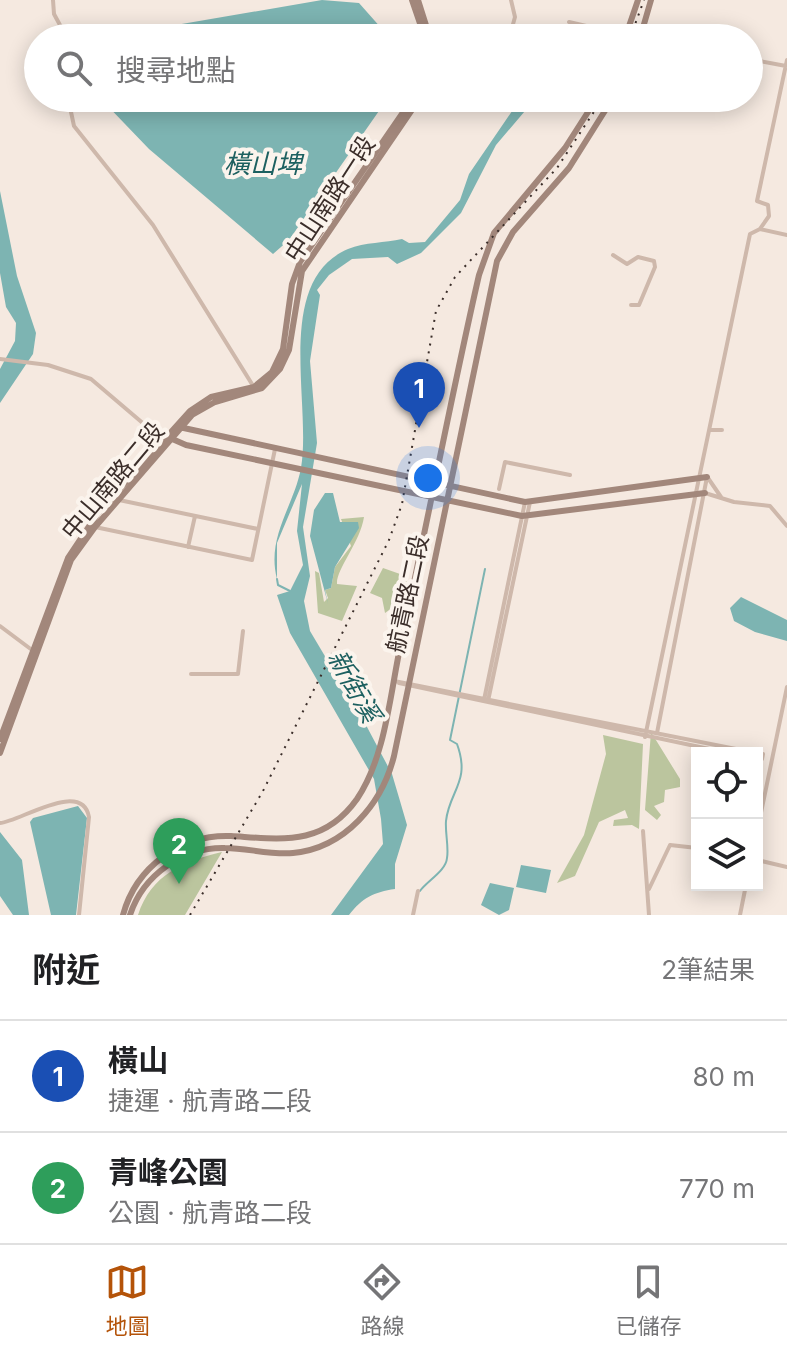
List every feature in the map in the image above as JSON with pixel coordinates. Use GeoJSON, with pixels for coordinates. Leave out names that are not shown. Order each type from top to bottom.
{"type":"FeatureCollection","features":[{"type":"Feature","properties":{"kind":"street"},"geometry":{"type":"LineString","coordinates":[[53,0],[54,14],[59,24]]}},
{"type":"Feature","properties":{"kind":"street"},"geometry":{"type":"LineString","coordinates":[[415,0],[423,24]]}},
{"type":"Feature","properties":{"kind":"street"},"geometry":{"type":"LineString","coordinates":[[511,0],[515,17],[513,24]]}},
{"type":"Feature","properties":{"kind":"street"},"geometry":{"type":"LineString","coordinates":[[629,24],[638,0]]}},
{"type":"Feature","properties":{"kind":"street"},"geometry":{"type":"LineString","coordinates":[[643,24],[651,0]]}},
{"type":"Feature","properties":{"kind":"street"},"geometry":{"type":"LineString","coordinates":[[569,22],[577,24]]}},
{"type":"Feature","properties":{"kind":"street"},"geometry":{"type":"LineString","coordinates":[[656,736],[710,430],[750,234],[760,229],[770,210],[768,205],[757,201],[787,60]]}},
{"type":"Feature","properties":{"kind":"street"},"geometry":{"type":"LineString","coordinates":[[763,62],[786,67]]}},
{"type":"Feature","properties":{"kind":"street"},"geometry":{"type":"LineString","coordinates":[[71,112],[74,126],[153,225],[255,389]]}},
{"type":"Feature","properties":{"kind":"street","name":"中山南路一段"},"geometry":{"type":"LineString","coordinates":[[255,389],[272,372],[280,357],[292,284],[300,262],[403,112]]}},
{"type":"Feature","properties":{"kind":"street","name":"中山南路一段"},"geometry":{"type":"LineString","coordinates":[[191,413],[255,389],[271,380],[286,361],[298,283],[314,248],[410,112]]}},
{"type":"Feature","properties":{"kind":"street","name":"航青路二段"},"geometry":{"type":"LineString","coordinates":[[123,915],[131,892],[146,870],[180,846],[193,840],[214,837],[274,841],[306,836],[341,817],[364,787],[381,734],[393,681],[476,285],[494,233],[565,148],[588,112]]}},
{"type":"Feature","properties":{"kind":"street","name":"航青路二段"},"geometry":{"type":"LineString","coordinates":[[130,915],[142,890],[154,876],[186,855],[225,848],[272,853],[301,852],[344,833],[369,811],[386,780],[394,756],[497,261],[513,232],[569,168],[604,112]]}},
{"type":"Feature","properties":{"kind":"street"},"geometry":{"type":"LineString","coordinates":[[760,229],[787,235]]}},
{"type":"Feature","properties":{"kind":"street"},"geometry":{"type":"LineString","coordinates":[[613,255],[627,264],[638,257],[654,261],[655,267],[639,305],[631,305]]}},
{"type":"Feature","properties":{"kind":"street"},"geometry":{"type":"LineString","coordinates":[[0,359],[48,365],[91,379],[167,440],[322,474],[525,516],[701,493],[770,506],[787,526]]}},
{"type":"Feature","properties":{"kind":"street","name":"中山南路二段"},"geometry":{"type":"LineString","coordinates":[[0,753],[66,569],[95,527],[191,413]]}},
{"type":"Feature","properties":{"kind":"street"},"geometry":{"type":"LineString","coordinates":[[178,427],[528,502],[704,477]]}},
{"type":"Feature","properties":{"kind":"street"},"geometry":{"type":"LineString","coordinates":[[710,430],[722,430]]}},
{"type":"Feature","properties":{"kind":"street","name":"中山南路二段"},"geometry":{"type":"LineString","coordinates":[[0,739],[68,558],[98,513],[167,440]]}},
{"type":"Feature","properties":{"kind":"street"},"geometry":{"type":"LineString","coordinates":[[95,527],[252,560],[276,464],[275,449]]}},
{"type":"Feature","properties":{"kind":"street"},"geometry":{"type":"LineString","coordinates":[[499,489],[505,462],[570,475]]}},
{"type":"Feature","properties":{"kind":"street"},"geometry":{"type":"LineString","coordinates":[[704,477],[723,498]]}},
{"type":"Feature","properties":{"kind":"street"},"geometry":{"type":"LineString","coordinates":[[646,734],[701,493]]}},
{"type":"Feature","properties":{"kind":"street"},"geometry":{"type":"LineString","coordinates":[[119,500],[258,529]]}},
{"type":"Feature","properties":{"kind":"street"},"geometry":{"type":"LineString","coordinates":[[486,701],[528,502]]}},
{"type":"Feature","properties":{"kind":"street"},"geometry":{"type":"LineString","coordinates":[[188,547],[195,516]]}},
{"type":"Feature","properties":{"kind":"street"},"geometry":{"type":"LineString","coordinates":[[0,626],[32,650]]}},
{"type":"Feature","properties":{"kind":"street"},"geometry":{"type":"LineString","coordinates":[[191,674],[238,674],[243,631]]}},
{"type":"Feature","properties":{"kind":"street"},"geometry":{"type":"LineString","coordinates":[[393,681],[713,747]]}},
{"type":"Feature","properties":{"kind":"street"},"geometry":{"type":"LineString","coordinates":[[408,685],[459,692],[486,701]]}},
{"type":"Feature","properties":{"kind":"street"},"geometry":{"type":"LineString","coordinates":[[760,819],[787,687]]}},
{"type":"Feature","properties":{"kind":"street"},"geometry":{"type":"LineString","coordinates":[[656,736],[703,747]]}},
{"type":"Feature","properties":{"kind":"street"},"geometry":{"type":"LineString","coordinates":[[0,823],[61,803],[80,803],[85,807],[89,817],[79,915]]}},
{"type":"Feature","properties":{"kind":"street"},"geometry":{"type":"LineString","coordinates":[[643,831],[649,915]]}},
{"type":"Feature","properties":{"kind":"street"},"geometry":{"type":"LineString","coordinates":[[649,889],[670,845],[691,847]]}},
{"type":"Feature","properties":{"kind":"street"},"geometry":{"type":"LineString","coordinates":[[763,861],[787,867]]}},
{"type":"Feature","properties":{"kind":"street"},"geometry":{"type":"LineString","coordinates":[[413,915],[418,891]]}},
{"type":"Feature","properties":{"kind":"street"},"geometry":{"type":"LineString","coordinates":[[740,915],[745,891]]}},
{"type":"Feature","properties":{"kind":"green space"},"geometry":{"type":"Polygon","coordinates":[[[364,517],[338,578],[337,584],[357,586],[342,621],[318,613],[315,571],[319,573],[324,602],[328,598],[325,590],[331,588],[335,567],[351,546],[341,519],[364,517]]]}},
{"type":"Feature","properties":{"kind":"green space"},"geometry":{"type":"Polygon","coordinates":[[[383,568],[400,574],[409,570],[403,598],[399,597],[400,611],[392,608],[385,613],[382,598],[370,593],[383,568]]]}},
{"type":"Feature","properties":{"kind":"green space"},"geometry":{"type":"Polygon","coordinates":[[[651,732],[680,779],[680,787],[665,790],[664,802],[654,806],[661,815],[657,820],[645,810],[651,732]]]}},
{"type":"Feature","properties":{"kind":"green space"},"geometry":{"type":"Polygon","coordinates":[[[603,735],[643,744],[639,829],[632,825],[613,826],[614,820],[628,818],[625,810],[599,822],[575,876],[557,883],[584,835],[606,754],[603,735]]]}},
{"type":"Feature","properties":{"kind":"green space"},"geometry":{"type":"Polygon","coordinates":[[[222,852],[185,915],[138,915],[151,890],[170,872],[194,860],[222,852]]]}},
{"type":"Feature","properties":{"kind":"water"},"geometry":{"type":"Polygon","coordinates":[[[322,0],[359,3],[378,24],[182,24],[322,0]]]}},
{"type":"Feature","properties":{"kind":"water","name":"橫山埤"},"geometry":{"type":"Polygon","coordinates":[[[113,112],[378,112],[289,240],[273,254],[149,149],[113,112]]]}},
{"type":"Feature","properties":{"kind":"water"},"geometry":{"type":"Polygon","coordinates":[[[511,112],[524,112],[496,145],[461,213],[421,253],[397,264],[388,257],[352,259],[329,275],[317,290],[320,295],[310,361],[317,443],[303,527],[310,576],[304,601],[310,631],[392,774],[407,825],[395,864],[395,889],[369,897],[349,915],[331,915],[383,844],[374,779],[290,633],[277,595],[290,591],[303,565],[297,531],[302,484],[277,543],[277,579],[275,549],[278,535],[301,468],[300,346],[303,315],[311,288],[325,265],[348,249],[361,245],[402,239],[409,243],[425,242],[460,200],[469,174],[511,112]]]}},
{"type":"Feature","properties":{"kind":"water"},"geometry":{"type":"Polygon","coordinates":[[[0,191],[17,276],[36,333],[33,354],[0,403],[0,369],[15,341],[16,323],[6,307],[0,273],[0,191]]]}},
{"type":"Feature","properties":{"kind":"water"},"geometry":{"type":"Polygon","coordinates":[[[325,493],[333,493],[340,522],[358,522],[359,528],[335,567],[331,588],[325,590],[328,604],[310,536],[314,510],[325,493]]]}},
{"type":"Feature","properties":{"kind":"water"},"geometry":{"type":"Polygon","coordinates":[[[741,597],[787,620],[787,641],[755,632],[734,621],[730,608],[741,597]]]}},
{"type":"Feature","properties":{"kind":"water"},"geometry":{"type":"Polygon","coordinates":[[[78,806],[87,818],[76,915],[51,915],[30,822],[33,818],[78,806]]]}},
{"type":"Feature","properties":{"kind":"water"},"geometry":{"type":"Polygon","coordinates":[[[0,832],[22,860],[29,915],[13,915],[0,896],[0,832]]]}},
{"type":"Feature","properties":{"kind":"water"},"geometry":{"type":"Polygon","coordinates":[[[521,865],[551,870],[546,893],[516,887],[521,865]]]}},
{"type":"Feature","properties":{"kind":"water"},"geometry":{"type":"Polygon","coordinates":[[[490,883],[514,888],[509,910],[499,915],[481,905],[490,883]]]}},
{"type":"Feature","properties":{"kind":"waterway"},"geometry":{"type":"LineString","coordinates":[[420,891],[446,863],[446,821],[462,768],[457,744],[450,740],[485,569]]}},
{"type":"Feature","properties":{"kind":"waterway"},"geometry":{"type":"LineString","coordinates":[[277,579],[278,585],[290,591]]}},
{"type":"Feature","properties":{"kind":"railway"},"geometry":{"type":"LineString","coordinates":[[635,24],[644,0]]}},
{"type":"Feature","properties":{"kind":"railway"},"geometry":{"type":"LineString","coordinates":[[190,915],[263,791],[389,540],[402,504],[436,311],[455,277],[557,168],[594,112]]}},
{"type":"Feature","properties":{"kind":"place","name":"橫山"},"geometry":{"type":"Point","coordinates":[419,428]}},
{"type":"Feature","properties":{"kind":"place","name":"青峰公園"},"geometry":{"type":"Point","coordinates":[179,884]}},
{"type":"Feature","properties":{"kind":"water label","name":"新街溪"},"geometry":{"type":"Point","coordinates":[354,686]}}]}
